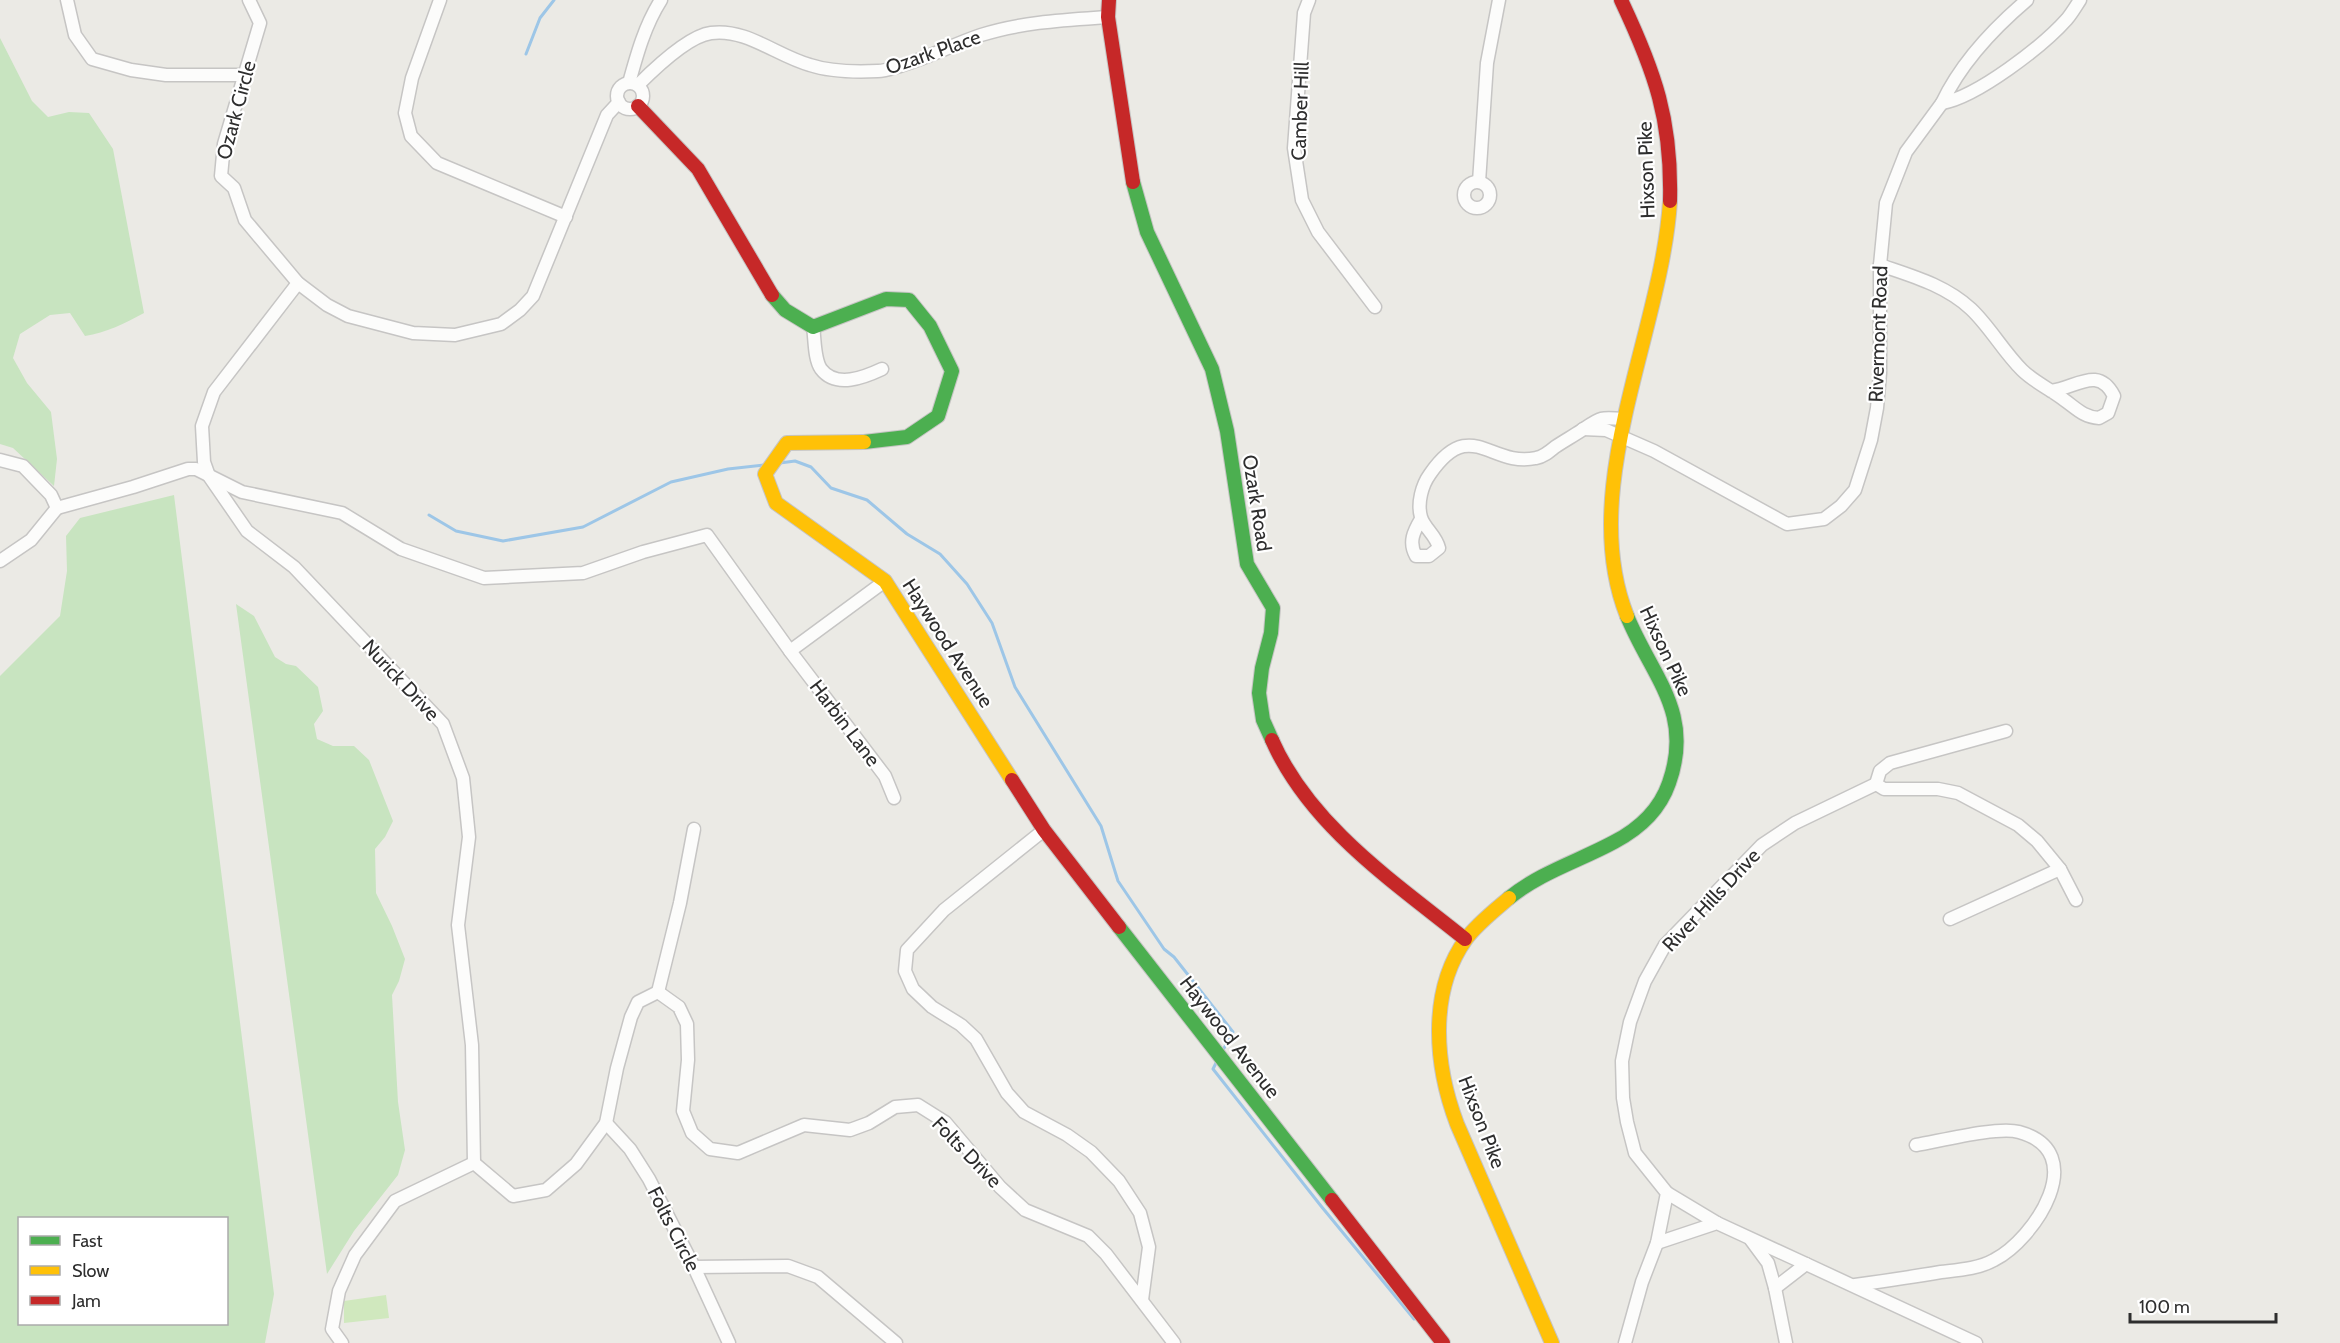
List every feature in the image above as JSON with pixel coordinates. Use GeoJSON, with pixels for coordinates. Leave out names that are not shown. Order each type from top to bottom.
{"type":"FeatureCollection","features":[{"type":"Feature","properties":{"kind":"street"},"geometry":{"type":"LineString","coordinates":[[67,0],[75,35],[92,59],[131,70],[166,75],[246,75]]}},
{"type":"Feature","properties":{"kind":"street","name":"Ozark Circle"},"geometry":{"type":"LineString","coordinates":[[249,0],[260,23],[224,144],[221,176],[234,188],[245,220],[298,284],[327,305],[348,316],[413,333],[455,335],[501,324],[520,310],[533,296],[607,115],[619,102]]}},
{"type":"Feature","properties":{"kind":"street"},"geometry":{"type":"LineString","coordinates":[[440,0],[412,78],[405,113],[411,136],[437,163],[566,217]]}},
{"type":"Feature","properties":{"kind":"street"},"geometry":{"type":"LineString","coordinates":[[633,84],[642,39],[661,0]]}},
{"type":"Feature","properties":{"kind":"street","name":"Ozark Road"},"geometry":{"type":"LineString","coordinates":[[1109,0],[1108,17],[1133,183],[1148,232],[1212,369],[1227,431],[1247,564],[1273,608],[1271,633],[1262,668],[1259,693],[1263,720],[1278,754],[1305,796],[1326,820],[1364,857],[1465,939]]}},
{"type":"Feature","properties":{"kind":"street","name":"Camber Hill"},"geometry":{"type":"LineString","coordinates":[[1309,0],[1304,13],[1294,148],[1302,200],[1318,232],[1375,307]]}},
{"type":"Feature","properties":{"kind":"street"},"geometry":{"type":"LineString","coordinates":[[1479,182],[1487,63],[1499,0]]}},
{"type":"Feature","properties":{"kind":"street","name":"Hixson Pike"},"geometry":{"type":"LineString","coordinates":[[1552,1343],[1449,1101],[1438,1037],[1442,1002],[1453,962],[1465,939],[1509,896],[1534,878],[1594,853],[1640,826],[1660,804],[1675,767],[1678,748],[1677,724],[1667,691],[1628,620],[1619,595],[1614,568],[1611,513],[1614,471],[1624,419],[1665,248],[1670,208],[1668,134],[1663,110],[1641,43],[1621,0]]}},
{"type":"Feature","properties":{"kind":"street","name":"Rivermont Road"},"geometry":{"type":"LineString","coordinates":[[1583,429],[1602,428],[1654,451],[1787,524],[1824,519],[1841,506],[1854,490],[1871,440],[1877,408],[1880,373],[1880,265],[1886,203],[1906,152],[1942,103],[1950,86],[1998,24],[2027,0]]}},
{"type":"Feature","properties":{"kind":"street"},"geometry":{"type":"LineString","coordinates":[[1942,103],[1958,100],[2003,73],[2047,38],[2068,18],[2080,0]]}},
{"type":"Feature","properties":{"kind":"street","name":"Ozark Place"},"geometry":{"type":"LineString","coordinates":[[633,84],[687,44],[708,33],[723,32],[739,35],[811,66],[881,71],[919,60],[978,36],[1006,28],[1108,17]]}},
{"type":"Feature","properties":{"kind":"street"},"geometry":{"type":"LineString","coordinates":[[633,84],[619,90],[619,102],[626,107],[638,106]]}},
{"type":"Feature","properties":{"kind":"street"},"geometry":{"type":"LineString","coordinates":[[633,84],[643,95],[638,106]]}},
{"type":"Feature","properties":{"kind":"street"},"geometry":{"type":"LineString","coordinates":[[638,106],[699,169],[768,291],[785,310],[813,327],[818,361],[822,370],[836,379],[859,380],[882,369]]}},
{"type":"Feature","properties":{"kind":"street"},"geometry":{"type":"LineString","coordinates":[[1880,265],[1933,283],[1961,302],[1990,330],[2022,371],[2051,392],[2091,417],[2099,418],[2108,413],[2114,396],[2110,388],[2100,381],[2089,379],[2051,392]]}},
{"type":"Feature","properties":{"kind":"street","name":"Nurick Drive"},"geometry":{"type":"LineString","coordinates":[[298,284],[214,392],[201,426],[204,462],[209,476],[247,531],[294,567],[443,724],[463,778],[469,837],[458,925],[472,1045],[474,1163]]}},
{"type":"Feature","properties":{"kind":"street","name":"Haywood Avenue"},"geometry":{"type":"LineString","coordinates":[[813,327],[886,299],[909,300],[930,326],[952,371],[938,416],[907,437],[853,443],[787,443],[765,474],[776,503],[885,580],[1044,830],[1443,1343]]}},
{"type":"Feature","properties":{"kind":"street"},"geometry":{"type":"LineString","coordinates":[[1421,519],[1423,483],[1446,454],[1462,446],[1475,446],[1508,456],[1535,459],[1548,453],[1589,423],[1600,418],[1624,419]]}},
{"type":"Feature","properties":{"kind":"street"},"geometry":{"type":"LineString","coordinates":[[0,460],[23,466],[51,495],[57,508]]}},
{"type":"Feature","properties":{"kind":"street"},"geometry":{"type":"LineString","coordinates":[[0,561],[32,540],[57,508],[188,469],[196,469],[209,476]]}},
{"type":"Feature","properties":{"kind":"street","name":"Harbin Lane"},"geometry":{"type":"LineString","coordinates":[[209,476],[242,492],[342,513],[400,549],[484,578],[582,573],[643,552],[707,535],[790,651],[885,776],[894,798]]}},
{"type":"Feature","properties":{"kind":"street"},"geometry":{"type":"LineString","coordinates":[[790,651],[885,580]]}},
{"type":"Feature","properties":{"kind":"street"},"geometry":{"type":"LineString","coordinates":[[2006,731],[1890,764],[1880,771],[1876,784],[1884,789],[1938,789],[1958,793],[2018,825],[2037,841],[2060,869],[2076,900]]}},
{"type":"Feature","properties":{"kind":"street","name":"River Hills Drive"},"geometry":{"type":"LineString","coordinates":[[1667,1194],[1635,1153],[1623,1098],[1622,1061],[1630,1022],[1645,981],[1665,945],[1762,846],[1795,823],[1876,784]]}},
{"type":"Feature","properties":{"kind":"street"},"geometry":{"type":"LineString","coordinates":[[342,1343],[332,1329],[339,1291],[355,1255],[395,1201],[474,1163],[513,1196],[546,1190],[576,1164],[606,1123],[616,1068],[631,1017],[638,1002],[658,992],[680,903],[694,829]]}},
{"type":"Feature","properties":{"kind":"street"},"geometry":{"type":"LineString","coordinates":[[1044,830],[944,910],[907,951],[905,971],[913,988],[932,1007],[962,1025],[976,1039],[1007,1093],[1024,1112],[1067,1135],[1091,1152],[1119,1181],[1140,1213],[1149,1247],[1142,1300]]}},
{"type":"Feature","properties":{"kind":"street"},"geometry":{"type":"LineString","coordinates":[[1950,919],[2060,869]]}},
{"type":"Feature","properties":{"kind":"street","name":"Folts Drive"},"geometry":{"type":"LineString","coordinates":[[658,992],[679,1007],[687,1024],[688,1060],[683,1111],[692,1133],[710,1149],[738,1153],[804,1125],[850,1130],[869,1123],[895,1107],[918,1105],[945,1122],[1000,1187],[1025,1210],[1088,1236],[1106,1254],[1174,1343]]}},
{"type":"Feature","properties":{"kind":"street","name":"Folts Circle"},"geometry":{"type":"LineString","coordinates":[[606,1123],[630,1149],[649,1179],[729,1343]]}},
{"type":"Feature","properties":{"kind":"street"},"geometry":{"type":"LineString","coordinates":[[1855,1285],[1971,1268],[1993,1261],[2015,1247],[2034,1225],[2053,1187],[2055,1173],[2051,1158],[2043,1145],[2031,1136],[2016,1131],[1995,1132],[1916,1145]]}},
{"type":"Feature","properties":{"kind":"street"},"geometry":{"type":"LineString","coordinates":[[1625,1343],[1639,1291],[1657,1243],[1667,1194],[1717,1223],[1976,1343]]}},
{"type":"Feature","properties":{"kind":"street"},"geometry":{"type":"LineString","coordinates":[[1657,1243],[1717,1223]]}},
{"type":"Feature","properties":{"kind":"street"},"geometry":{"type":"LineString","coordinates":[[1751,1239],[1768,1263],[1786,1343]]}},
{"type":"Feature","properties":{"kind":"street"},"geometry":{"type":"LineString","coordinates":[[1775,1288],[1806,1264]]}},
{"type":"Feature","properties":{"kind":"street"},"geometry":{"type":"LineString","coordinates":[[694,1268],[788,1266],[818,1277],[896,1343]]}},
{"type":"Feature","properties":{"kind":"green space"},"geometry":{"type":"Polygon","coordinates":[[[0,38],[32,101],[48,117],[69,112],[89,113],[113,149],[144,313],[108,330],[85,336],[70,313],[50,315],[20,334],[13,358],[27,383],[51,412],[57,459],[54,486],[13,448],[0,444],[0,38]]]}},
{"type":"Feature","properties":{"kind":"green space"},"geometry":{"type":"Polygon","coordinates":[[[174,495],[274,1294],[265,1343],[0,1343],[0,676],[60,616],[67,571],[66,536],[80,518],[174,495]]]}},
{"type":"Feature","properties":{"kind":"green space"},"geometry":{"type":"Polygon","coordinates":[[[236,604],[254,616],[275,657],[286,664],[296,666],[318,687],[323,711],[314,724],[317,739],[333,746],[354,746],[369,760],[393,821],[385,837],[375,849],[376,893],[405,959],[399,981],[392,995],[398,1102],[405,1150],[398,1175],[354,1231],[327,1274],[236,604]]]}},
{"type":"Feature","properties":{"kind":"green space"},"geometry":{"type":"Polygon","coordinates":[[[386,1295],[389,1318],[344,1323],[344,1301],[386,1295]]]}},
{"type":"Feature","properties":{"kind":"waterway"},"geometry":{"type":"LineString","coordinates":[[526,54],[540,18],[554,0]]}},
{"type":"Feature","properties":{"kind":"waterway"},"geometry":{"type":"LineString","coordinates":[[780,463],[795,461],[811,467],[831,488],[867,500],[907,534],[940,554],[967,584],[992,623],[1015,687],[1101,826],[1118,881],[1164,949],[1174,957],[1233,1032],[1223,1050]]}},
{"type":"Feature","properties":{"kind":"waterway"},"geometry":{"type":"LineString","coordinates":[[429,515],[456,531],[503,541],[583,527],[671,482],[728,469],[765,465]]}},
{"type":"Feature","properties":{"kind":"waterway"},"geometry":{"type":"LineString","coordinates":[[1217,1061],[1213,1069],[1414,1319]]}},
{"type":"Feature","properties":{"kind":"traffic: fast"},"geometry":{"type":"LineString","coordinates":[[1133,182],[1147,232],[1212,369],[1227,431],[1247,564],[1273,608],[1271,633],[1262,668],[1259,693],[1263,720],[1272,740]]}},
{"type":"Feature","properties":{"kind":"traffic: fast"},"geometry":{"type":"LineString","coordinates":[[772,295],[785,310],[813,327],[886,299],[909,300],[930,326],[952,371],[938,416],[907,437],[864,442]]}},
{"type":"Feature","properties":{"kind":"traffic: fast"},"geometry":{"type":"LineString","coordinates":[[1509,898],[1534,881],[1601,849],[1632,831],[1654,810],[1669,783],[1675,758],[1676,736],[1673,715],[1667,696],[1627,616]]}},
{"type":"Feature","properties":{"kind":"traffic: fast"},"geometry":{"type":"LineString","coordinates":[[1119,927],[1332,1200]]}},
{"type":"Feature","properties":{"kind":"traffic: slow"},"geometry":{"type":"LineString","coordinates":[[1627,616],[1614,567],[1611,516],[1616,463],[1626,410],[1664,251],[1670,201]]}},
{"type":"Feature","properties":{"kind":"traffic: slow"},"geometry":{"type":"LineString","coordinates":[[864,442],[787,443],[765,474],[776,503],[885,581],[1012,780]]}},
{"type":"Feature","properties":{"kind":"traffic: slow"},"geometry":{"type":"LineString","coordinates":[[1509,898],[1470,933],[1454,960],[1445,982],[1441,1006],[1440,1054],[1457,1124],[1552,1343]]}},
{"type":"Feature","properties":{"kind":"traffic: jam"},"geometry":{"type":"LineString","coordinates":[[1109,0],[1108,17],[1133,182]]}},
{"type":"Feature","properties":{"kind":"traffic: jam"},"geometry":{"type":"LineString","coordinates":[[1621,0],[1643,50],[1659,97],[1668,146],[1670,201]]}},
{"type":"Feature","properties":{"kind":"traffic: jam"},"geometry":{"type":"LineString","coordinates":[[638,106],[698,169],[772,295]]}},
{"type":"Feature","properties":{"kind":"traffic: jam"},"geometry":{"type":"LineString","coordinates":[[1272,740],[1288,771],[1331,826],[1383,874],[1465,939]]}},
{"type":"Feature","properties":{"kind":"traffic: jam"},"geometry":{"type":"LineString","coordinates":[[1012,780],[1044,830],[1119,927]]}},
{"type":"Feature","properties":{"kind":"traffic: jam"},"geometry":{"type":"LineString","coordinates":[[1332,1200],[1443,1343]]}}]}
